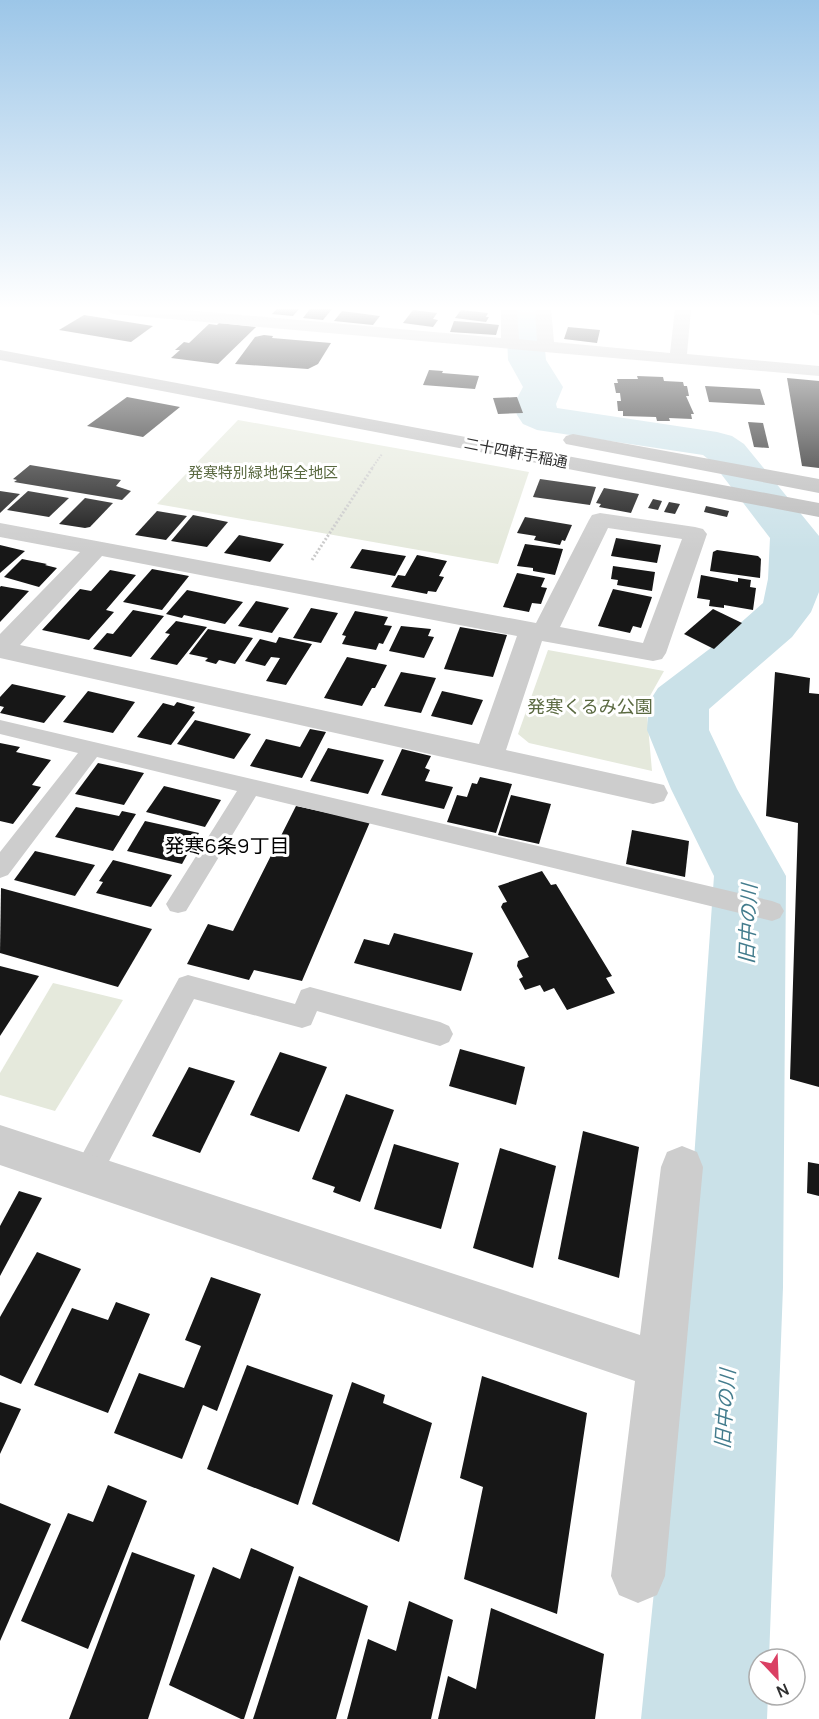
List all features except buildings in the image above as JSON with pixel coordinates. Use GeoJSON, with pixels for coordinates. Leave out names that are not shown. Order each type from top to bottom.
{"type":"FeatureCollection","features":[{"type":"Feature","properties":{"kind":"street","name":"二十四軒手稲通"},"geometry":{"type":"LineString","coordinates":[[181,389],[812,509]]}},
{"type":"Feature","properties":{"kind":"street"},"geometry":{"type":"LineString","coordinates":[[280,389],[318,396]]}},
{"type":"Feature","properties":{"kind":"street","name":"二十四軒手稲通"},"geometry":{"type":"LineString","coordinates":[[551,437],[819,486]]}},
{"type":"Feature","properties":{"kind":"street"},"geometry":{"type":"LineString","coordinates":[[0,530],[96,549],[538,632],[653,653],[695,534],[600,520],[538,632],[489,757]]}},
{"type":"Feature","properties":{"kind":"street"},"geometry":{"type":"LineString","coordinates":[[0,650],[96,549]]}},
{"type":"Feature","properties":{"kind":"street"},"geometry":{"type":"LineString","coordinates":[[0,650],[653,793]]}},
{"type":"Feature","properties":{"kind":"street"},"geometry":{"type":"LineString","coordinates":[[0,1145],[659,1365]]}},
{"type":"Feature","properties":{"kind":"street"},"geometry":{"type":"LineString","coordinates":[[638,1576],[682,1167]]}},
{"type":"Feature","properties":{"kind":"lane"},"geometry":{"type":"LineString","coordinates":[[0,727],[772,910]]}},
{"type":"Feature","properties":{"kind":"lane"},"geometry":{"type":"LineString","coordinates":[[0,869],[92,749]]}},
{"type":"Feature","properties":{"kind":"lane"},"geometry":{"type":"LineString","coordinates":[[178,904],[250,787]]}},
{"type":"Feature","properties":{"kind":"lane"},"geometry":{"type":"LineString","coordinates":[[87,1174],[188,986],[302,1017],[310,999],[440,1034]]}},
{"type":"Feature","properties":{"kind":"path"},"geometry":{"type":"LineString","coordinates":[[310,563],[383,453]]}},
{"type":"Feature","properties":{"kind":"green space","name":"発寒特別緑地保全地区"},"geometry":{"type":"Polygon","coordinates":[[[238,420],[529,472],[498,564],[157,504],[238,420]]]}},
{"type":"Feature","properties":{"kind":"green space","name":"発寒くるみ公園"},"geometry":{"type":"Polygon","coordinates":[[[548,650],[664,671],[646,703],[652,771],[529,743],[518,734],[548,650]]]}},
{"type":"Feature","properties":{"kind":"green space"},"geometry":{"type":"Polygon","coordinates":[[[53,983],[123,1000],[55,1111],[0,1095],[0,1073],[53,983]]]}},
{"type":"Feature","properties":{"kind":"waterway","name":"旧中の川"},"geometry":{"type":"LineString","coordinates":[[542,389],[535,404],[538,415],[552,421],[717,445],[728,453],[795,537],[793,588],[790,602],[784,612],[740,654],[679,702],[678,730],[704,789],[750,876],[734,1287],[704,1719]]}},
{"type":"Feature","properties":{"kind":"district","name":"発寒6条9丁目"},"geometry":{"type":"Point","coordinates":[227,846]}}]}
